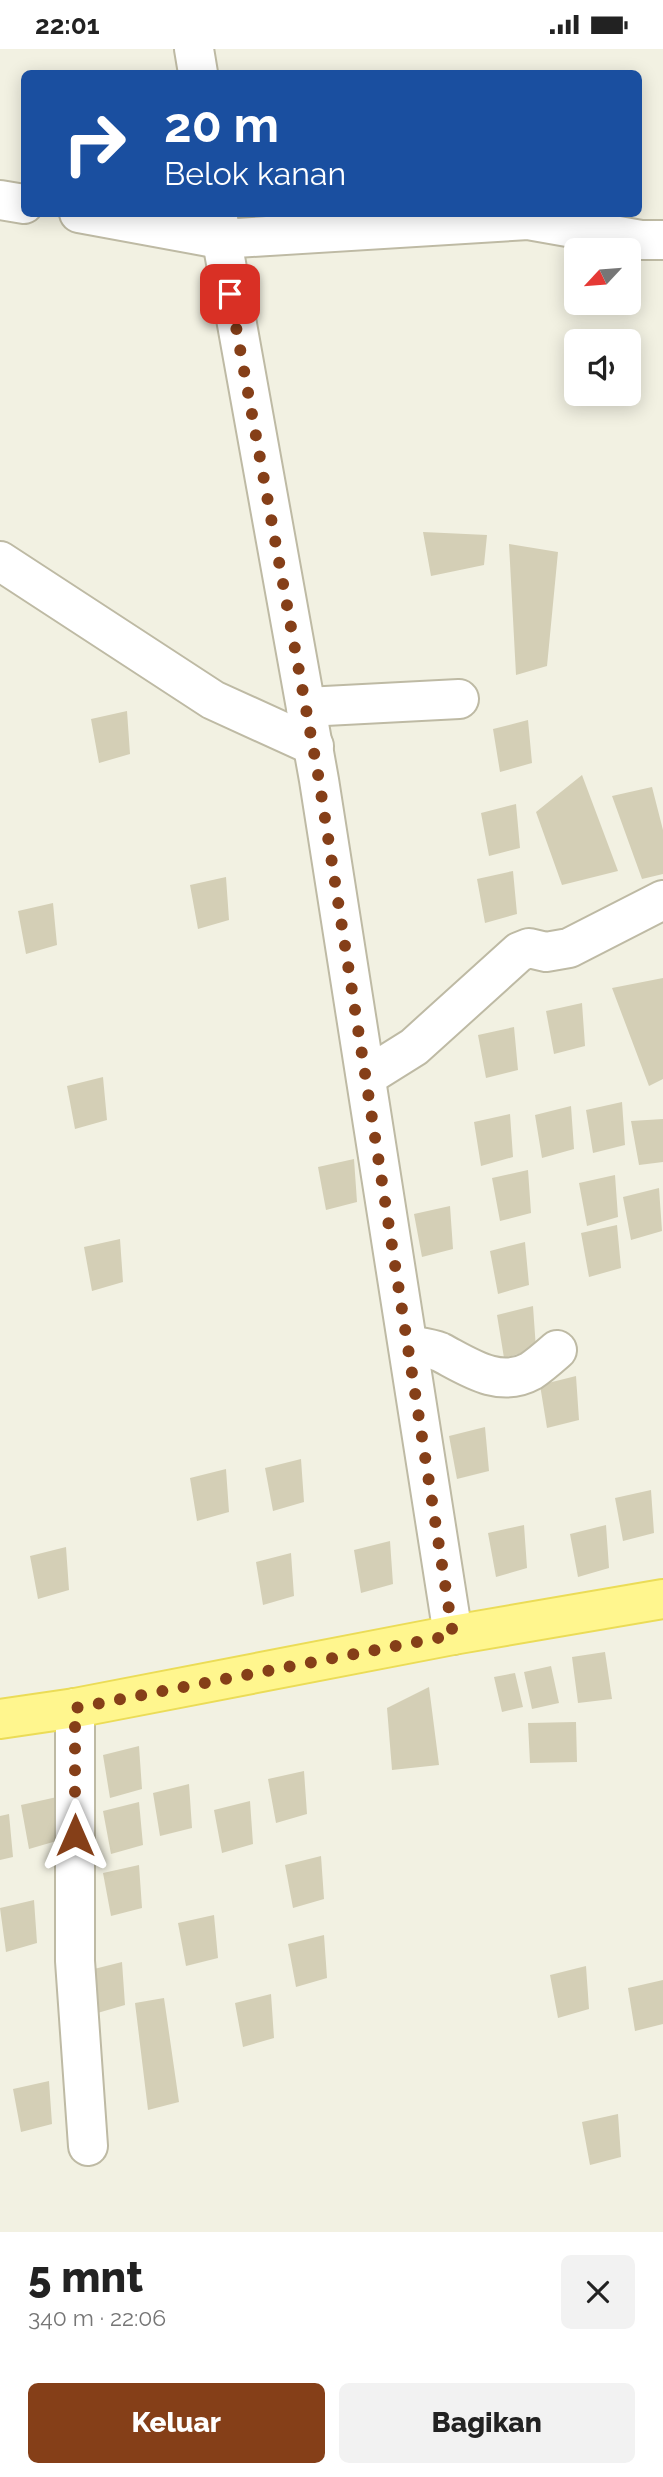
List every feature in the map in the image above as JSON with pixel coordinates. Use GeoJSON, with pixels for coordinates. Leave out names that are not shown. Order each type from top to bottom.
{"type":"FeatureCollection","features":[{"type":"Feature","properties":{"kind":"main road"},"geometry":{"type":"LineString","coordinates":[[0,1719],[75,1708],[453,1635],[663,1599]]}},
{"type":"Feature","properties":{"kind":"street"},"geometry":{"type":"LineString","coordinates":[[194,49],[198,70]]}},
{"type":"Feature","properties":{"kind":"street"},"geometry":{"type":"LineString","coordinates":[[0,199],[21,203]]}},
{"type":"Feature","properties":{"kind":"street"},"geometry":{"type":"LineString","coordinates":[[122,217],[218,226],[528,220],[641,240],[663,240]]}},
{"type":"Feature","properties":{"kind":"street"},"geometry":{"type":"LineString","coordinates":[[218,226],[314,746],[453,1635]]}},
{"type":"Feature","properties":{"kind":"street"},"geometry":{"type":"LineString","coordinates":[[0,561],[213,700],[314,746]]}},
{"type":"Feature","properties":{"kind":"street"},"geometry":{"type":"LineString","coordinates":[[306,707],[459,699]]}},
{"type":"Feature","properties":{"kind":"street"},"geometry":{"type":"LineString","coordinates":[[366,1077],[414,1047],[519,952],[529,948],[546,952],[569,948],[663,900]]}},
{"type":"Feature","properties":{"kind":"street"},"geometry":{"type":"LineString","coordinates":[[408,1345],[437,1351],[488,1376],[507,1377],[532,1370],[557,1350]]}},
{"type":"Feature","properties":{"kind":"street"},"geometry":{"type":"LineString","coordinates":[[75,1708],[75,1961],[88,2145]]}},
{"type":"Feature","properties":{"kind":"building"},"geometry":{"type":"Polygon","coordinates":[[[423,532],[487,535],[484,565],[431,576],[423,532]]]}},
{"type":"Feature","properties":{"kind":"building"},"geometry":{"type":"Polygon","coordinates":[[[509,544],[558,552],[547,666],[516,675],[509,544]]]}},
{"type":"Feature","properties":{"kind":"building"},"geometry":{"type":"Polygon","coordinates":[[[127,711],[130,754],[99,763],[91,719],[127,711]]]}},
{"type":"Feature","properties":{"kind":"building"},"geometry":{"type":"Polygon","coordinates":[[[528,720],[532,763],[500,772],[493,729],[528,720]]]}},
{"type":"Feature","properties":{"kind":"building"},"geometry":{"type":"Polygon","coordinates":[[[582,775],[618,871],[562,885],[536,812],[582,775]]]}},
{"type":"Feature","properties":{"kind":"building"},"geometry":{"type":"Polygon","coordinates":[[[652,787],[663,830],[663,874],[642,879],[612,796],[652,787]]]}},
{"type":"Feature","properties":{"kind":"building"},"geometry":{"type":"Polygon","coordinates":[[[516,804],[520,848],[489,856],[481,813],[516,804]]]}},
{"type":"Feature","properties":{"kind":"building"},"geometry":{"type":"Polygon","coordinates":[[[513,871],[517,914],[485,923],[477,879],[513,871]]]}},
{"type":"Feature","properties":{"kind":"building"},"geometry":{"type":"Polygon","coordinates":[[[226,877],[229,920],[198,929],[190,885],[226,877]]]}},
{"type":"Feature","properties":{"kind":"building"},"geometry":{"type":"Polygon","coordinates":[[[53,903],[57,945],[26,954],[18,911],[53,903]]]}},
{"type":"Feature","properties":{"kind":"building"},"geometry":{"type":"Polygon","coordinates":[[[663,978],[663,1079],[649,1086],[612,988],[663,978]]]}},
{"type":"Feature","properties":{"kind":"building"},"geometry":{"type":"Polygon","coordinates":[[[582,1003],[585,1046],[554,1054],[546,1011],[582,1003]]]}},
{"type":"Feature","properties":{"kind":"building"},"geometry":{"type":"Polygon","coordinates":[[[514,1027],[518,1070],[486,1078],[478,1035],[514,1027]]]}},
{"type":"Feature","properties":{"kind":"building"},"geometry":{"type":"Polygon","coordinates":[[[103,1077],[107,1120],[75,1129],[67,1086],[103,1077]]]}},
{"type":"Feature","properties":{"kind":"building"},"geometry":{"type":"Polygon","coordinates":[[[622,1102],[625,1145],[593,1153],[586,1110],[622,1102]]]}},
{"type":"Feature","properties":{"kind":"building"},"geometry":{"type":"Polygon","coordinates":[[[571,1106],[574,1149],[542,1158],[535,1115],[571,1106]]]}},
{"type":"Feature","properties":{"kind":"building"},"geometry":{"type":"Polygon","coordinates":[[[510,1114],[513,1157],[481,1166],[474,1122],[510,1114]]]}},
{"type":"Feature","properties":{"kind":"building"},"geometry":{"type":"Polygon","coordinates":[[[663,1119],[663,1162],[639,1165],[631,1121],[663,1119]]]}},
{"type":"Feature","properties":{"kind":"building"},"geometry":{"type":"Polygon","coordinates":[[[354,1159],[357,1202],[326,1210],[318,1167],[354,1159]]]}},
{"type":"Feature","properties":{"kind":"building"},"geometry":{"type":"Polygon","coordinates":[[[528,1170],[531,1213],[500,1221],[492,1178],[528,1170]]]}},
{"type":"Feature","properties":{"kind":"building"},"geometry":{"type":"Polygon","coordinates":[[[615,1175],[618,1217],[587,1226],[579,1183],[615,1175]]]}},
{"type":"Feature","properties":{"kind":"building"},"geometry":{"type":"Polygon","coordinates":[[[659,1188],[662,1231],[631,1240],[623,1197],[659,1188]]]}},
{"type":"Feature","properties":{"kind":"building"},"geometry":{"type":"Polygon","coordinates":[[[450,1206],[453,1249],[422,1257],[414,1214],[450,1206]]]}},
{"type":"Feature","properties":{"kind":"building"},"geometry":{"type":"Polygon","coordinates":[[[617,1225],[621,1268],[589,1277],[581,1233],[617,1225]]]}},
{"type":"Feature","properties":{"kind":"building"},"geometry":{"type":"Polygon","coordinates":[[[120,1239],[123,1282],[92,1291],[84,1247],[120,1239]]]}},
{"type":"Feature","properties":{"kind":"building"},"geometry":{"type":"Polygon","coordinates":[[[525,1242],[529,1285],[498,1294],[490,1251],[525,1242]]]}},
{"type":"Feature","properties":{"kind":"building"},"geometry":{"type":"Polygon","coordinates":[[[533,1306],[536,1349],[504,1358],[497,1315],[533,1306]]]}},
{"type":"Feature","properties":{"kind":"building"},"geometry":{"type":"Polygon","coordinates":[[[576,1376],[579,1420],[547,1428],[540,1385],[576,1376]]]}},
{"type":"Feature","properties":{"kind":"building"},"geometry":{"type":"Polygon","coordinates":[[[485,1427],[489,1471],[457,1479],[449,1436],[485,1427]]]}},
{"type":"Feature","properties":{"kind":"building"},"geometry":{"type":"Polygon","coordinates":[[[301,1459],[304,1502],[273,1511],[265,1468],[301,1459]]]}},
{"type":"Feature","properties":{"kind":"building"},"geometry":{"type":"Polygon","coordinates":[[[226,1469],[229,1512],[197,1521],[190,1478],[226,1469]]]}},
{"type":"Feature","properties":{"kind":"building"},"geometry":{"type":"Polygon","coordinates":[[[651,1490],[654,1533],[623,1541],[615,1498],[651,1490]]]}},
{"type":"Feature","properties":{"kind":"building"},"geometry":{"type":"Polygon","coordinates":[[[524,1525],[527,1568],[496,1577],[488,1533],[524,1525]]]}},
{"type":"Feature","properties":{"kind":"building"},"geometry":{"type":"Polygon","coordinates":[[[606,1525],[609,1568],[578,1577],[570,1534],[606,1525]]]}},
{"type":"Feature","properties":{"kind":"building"},"geometry":{"type":"Polygon","coordinates":[[[390,1541],[393,1584],[361,1593],[354,1550],[390,1541]]]}},
{"type":"Feature","properties":{"kind":"building"},"geometry":{"type":"Polygon","coordinates":[[[66,1547],[69,1590],[38,1599],[30,1556],[66,1547]]]}},
{"type":"Feature","properties":{"kind":"building"},"geometry":{"type":"Polygon","coordinates":[[[291,1553],[294,1596],[263,1605],[256,1562],[291,1553]]]}},
{"type":"Feature","properties":{"kind":"building"},"geometry":{"type":"Polygon","coordinates":[[[605,1652],[612,1699],[578,1703],[572,1657],[605,1652]]]}},
{"type":"Feature","properties":{"kind":"building"},"geometry":{"type":"Polygon","coordinates":[[[551,1666],[559,1703],[532,1709],[524,1672],[551,1666]]]}},
{"type":"Feature","properties":{"kind":"building"},"geometry":{"type":"Polygon","coordinates":[[[515,1673],[523,1707],[502,1712],[494,1677],[515,1673]]]}},
{"type":"Feature","properties":{"kind":"building"},"geometry":{"type":"Polygon","coordinates":[[[429,1687],[439,1765],[392,1770],[387,1708],[429,1687]]]}},
{"type":"Feature","properties":{"kind":"building"},"geometry":{"type":"Polygon","coordinates":[[[576,1722],[577,1762],[530,1763],[528,1723],[576,1722]]]}},
{"type":"Feature","properties":{"kind":"building"},"geometry":{"type":"Polygon","coordinates":[[[139,1746],[142,1789],[110,1798],[103,1755],[139,1746]]]}},
{"type":"Feature","properties":{"kind":"building"},"geometry":{"type":"Polygon","coordinates":[[[304,1771],[307,1814],[276,1823],[268,1779],[304,1771]]]}},
{"type":"Feature","properties":{"kind":"building"},"geometry":{"type":"Polygon","coordinates":[[[189,1784],[192,1828],[160,1836],[153,1793],[189,1784]]]}},
{"type":"Feature","properties":{"kind":"building"},"geometry":{"type":"Polygon","coordinates":[[[57,1797],[60,1840],[29,1849],[21,1805],[57,1797]]]}},
{"type":"Feature","properties":{"kind":"building"},"geometry":{"type":"Polygon","coordinates":[[[250,1801],[253,1844],[222,1853],[214,1810],[250,1801]]]}},
{"type":"Feature","properties":{"kind":"building"},"geometry":{"type":"Polygon","coordinates":[[[139,1802],[143,1845],[111,1854],[103,1811],[139,1802]]]}},
{"type":"Feature","properties":{"kind":"building"},"geometry":{"type":"Polygon","coordinates":[[[9,1814],[13,1857],[0,1860],[0,1816],[9,1814]]]}},
{"type":"Feature","properties":{"kind":"building"},"geometry":{"type":"Polygon","coordinates":[[[321,1856],[324,1899],[293,1908],[285,1865],[321,1856]]]}},
{"type":"Feature","properties":{"kind":"building"},"geometry":{"type":"Polygon","coordinates":[[[139,1865],[142,1908],[111,1916],[103,1873],[139,1865]]]}},
{"type":"Feature","properties":{"kind":"building"},"geometry":{"type":"Polygon","coordinates":[[[34,1900],[37,1943],[6,1952],[0,1908],[34,1900]]]}},
{"type":"Feature","properties":{"kind":"building"},"geometry":{"type":"Polygon","coordinates":[[[214,1915],[218,1958],[186,1966],[178,1923],[214,1915]]]}},
{"type":"Feature","properties":{"kind":"building"},"geometry":{"type":"Polygon","coordinates":[[[324,1935],[327,1978],[296,1987],[288,1944],[324,1935]]]}},
{"type":"Feature","properties":{"kind":"building"},"geometry":{"type":"Polygon","coordinates":[[[122,1962],[125,2005],[94,2014],[86,1971],[122,1962]]]}},
{"type":"Feature","properties":{"kind":"building"},"geometry":{"type":"Polygon","coordinates":[[[586,1966],[589,2009],[558,2018],[550,1975],[586,1966]]]}},
{"type":"Feature","properties":{"kind":"building"},"geometry":{"type":"Polygon","coordinates":[[[663,1980],[663,2024],[635,2031],[628,1988],[663,1980]]]}},
{"type":"Feature","properties":{"kind":"building"},"geometry":{"type":"Polygon","coordinates":[[[271,1994],[274,2038],[243,2047],[235,2003],[271,1994]]]}},
{"type":"Feature","properties":{"kind":"building"},"geometry":{"type":"Polygon","coordinates":[[[164,1998],[179,2102],[148,2110],[135,2003],[164,1998]]]}},
{"type":"Feature","properties":{"kind":"building"},"geometry":{"type":"Polygon","coordinates":[[[49,2081],[52,2124],[21,2132],[13,2089],[49,2081]]]}},
{"type":"Feature","properties":{"kind":"building"},"geometry":{"type":"Polygon","coordinates":[[[618,2114],[621,2157],[590,2165],[582,2122],[618,2114]]]}},
{"type":"Feature","properties":{"kind":"route"},"geometry":{"type":"LineString","coordinates":[[75,1835],[75,1708],[453,1635],[319,780],[230,294]]}}]}
